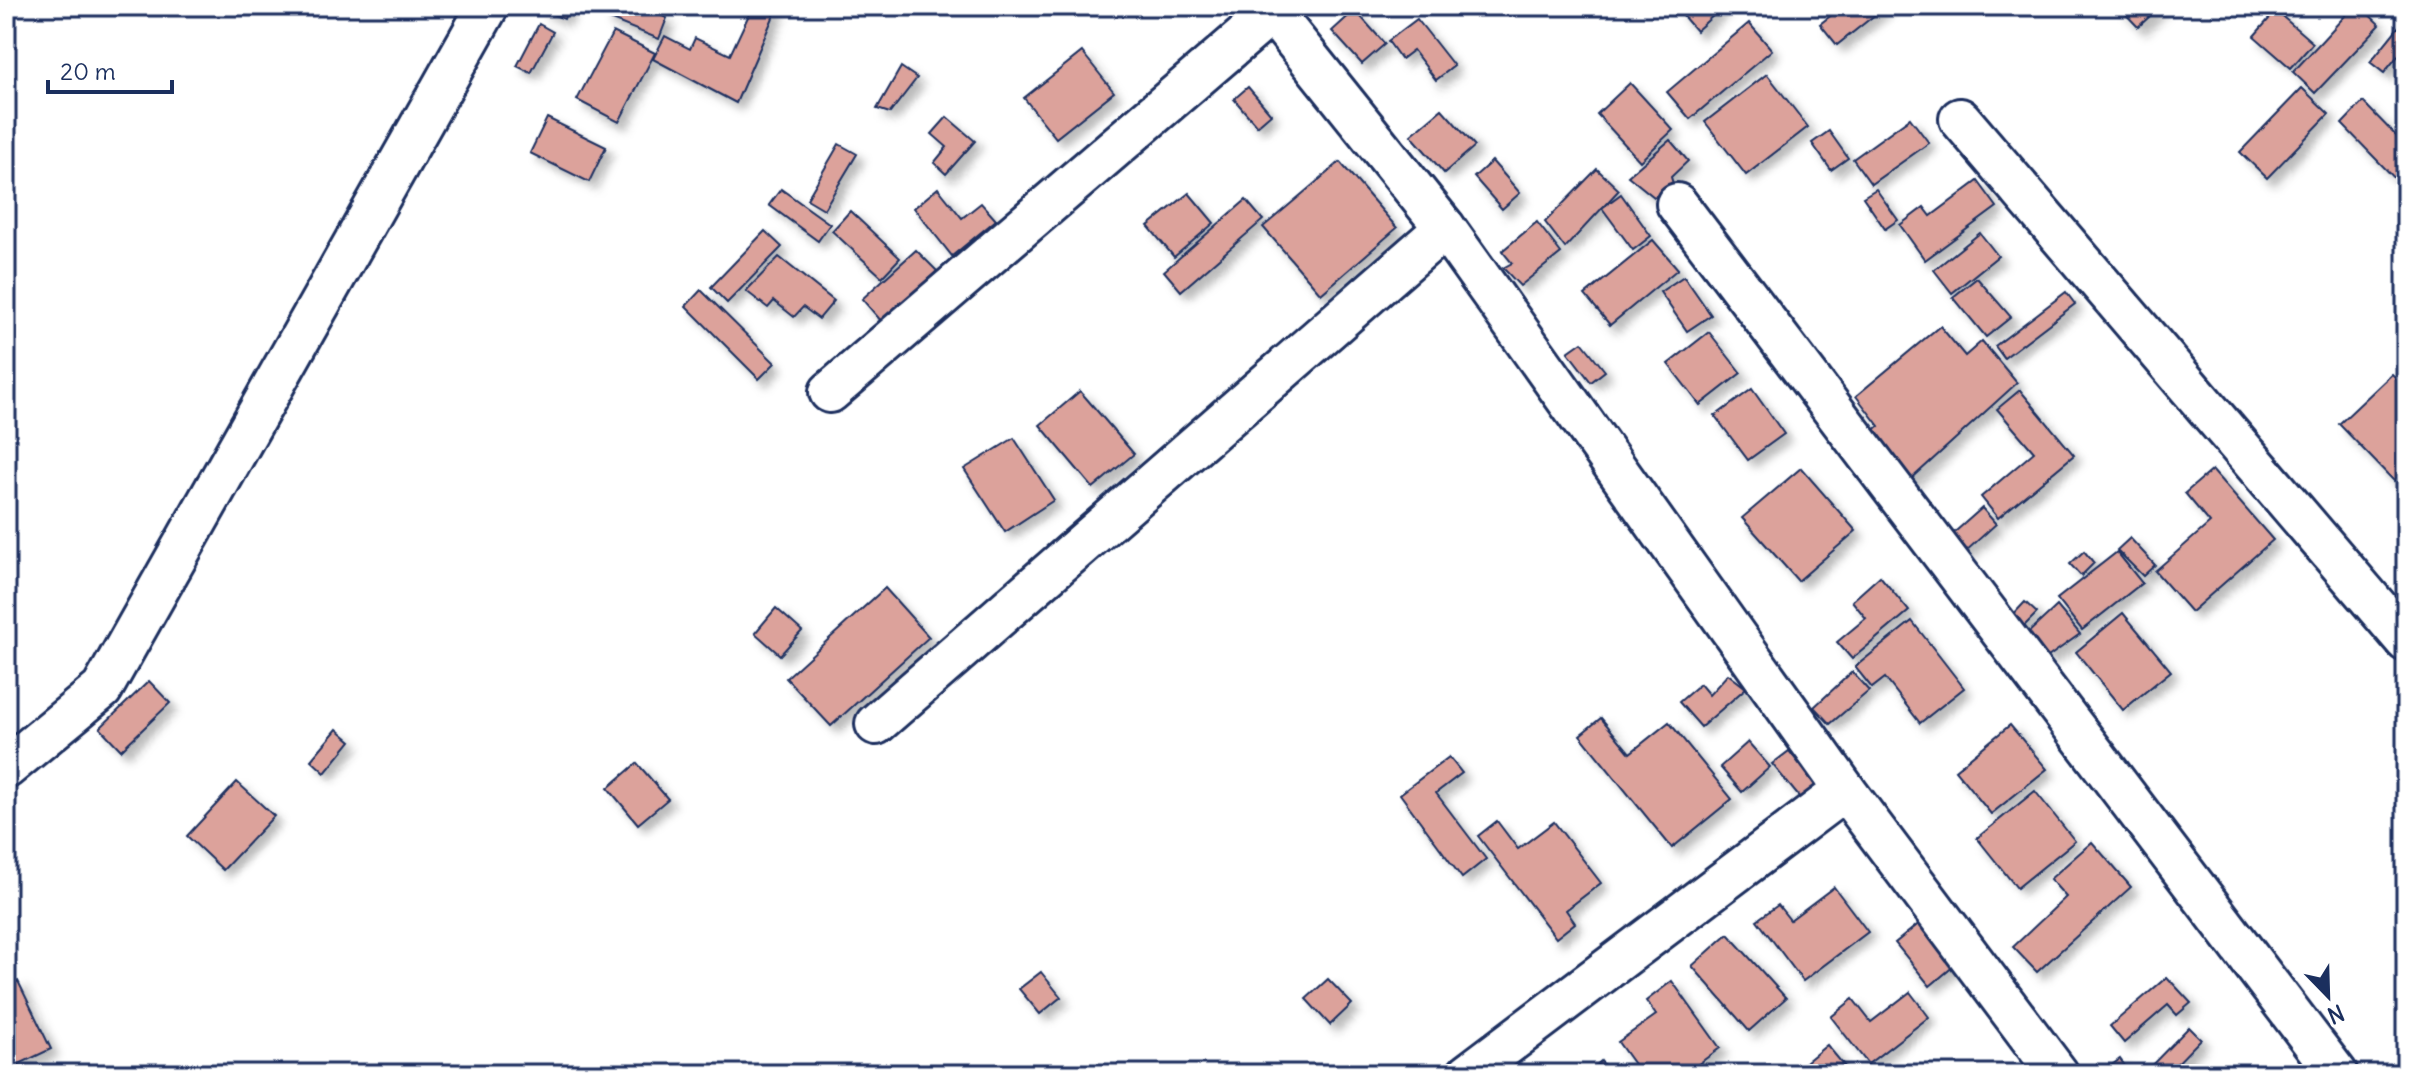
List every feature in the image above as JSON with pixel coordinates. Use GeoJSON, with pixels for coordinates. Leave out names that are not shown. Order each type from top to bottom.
{"type":"FeatureCollection","features":[{"type":"Feature","properties":{"kind":"street"},"geometry":{"type":"LineString","coordinates":[[6,768],[102,689],[488,6]]}},
{"type":"Feature","properties":{"kind":"street"},"geometry":{"type":"LineString","coordinates":[[830,392],[1270,9],[1445,228],[1845,790],[2058,1074]]}},
{"type":"Feature","properties":{"kind":"street"},"geometry":{"type":"LineString","coordinates":[[1960,119],[2406,641]]}},
{"type":"Feature","properties":{"kind":"street"},"geometry":{"type":"LineString","coordinates":[[1677,204],[2337,1074]]}},
{"type":"Feature","properties":{"kind":"street"},"geometry":{"type":"LineString","coordinates":[[876,724],[1445,228]]}},
{"type":"Feature","properties":{"kind":"street"},"geometry":{"type":"LineString","coordinates":[[1468,1074],[1845,790]]}},
{"type":"Feature","properties":{"kind":"building"},"geometry":{"type":"Polygon","coordinates":[[[542,6],[569,6],[564,19],[540,9],[542,6]]]}},
{"type":"Feature","properties":{"kind":"building"},"geometry":{"type":"Polygon","coordinates":[[[608,6],[655,6],[653,12],[667,18],[659,39],[604,17],[608,6]]]}},
{"type":"Feature","properties":{"kind":"building"},"geometry":{"type":"Polygon","coordinates":[[[753,6],[778,6],[736,103],[653,59],[665,36],[690,49],[695,38],[730,55],[753,6]]]}},
{"type":"Feature","properties":{"kind":"building"},"geometry":{"type":"Polygon","coordinates":[[[1680,6],[1724,6],[1696,31],[1677,9],[1680,6]]]}},
{"type":"Feature","properties":{"kind":"building"},"geometry":{"type":"Polygon","coordinates":[[[1843,6],[1886,6],[1837,45],[1820,24],[1843,6]]]}},
{"type":"Feature","properties":{"kind":"building"},"geometry":{"type":"Polygon","coordinates":[[[2118,6],[2161,6],[2138,27],[2118,6]]]}},
{"type":"Feature","properties":{"kind":"building"},"geometry":{"type":"Polygon","coordinates":[[[2354,6],[2360,6],[2380,25],[2315,93],[2293,72],[2354,6]]]}},
{"type":"Feature","properties":{"kind":"building"},"geometry":{"type":"Polygon","coordinates":[[[1355,10],[1385,44],[1362,64],[1332,31],[1355,10]]]}},
{"type":"Feature","properties":{"kind":"building"},"geometry":{"type":"Polygon","coordinates":[[[2276,11],[2313,43],[2291,68],[2254,36],[2276,11]]]}},
{"type":"Feature","properties":{"kind":"building"},"geometry":{"type":"Polygon","coordinates":[[[1417,19],[1454,66],[1436,80],[1413,50],[1401,59],[1388,41],[1417,19]]]}},
{"type":"Feature","properties":{"kind":"building"},"geometry":{"type":"Polygon","coordinates":[[[1749,23],[1772,50],[1690,119],[1667,92],[1749,23]]]}},
{"type":"Feature","properties":{"kind":"building"},"geometry":{"type":"Polygon","coordinates":[[[539,24],[553,32],[531,73],[517,66],[539,24]]]}},
{"type":"Feature","properties":{"kind":"building"},"geometry":{"type":"Polygon","coordinates":[[[2400,25],[2406,30],[2406,46],[2384,73],[2370,62],[2400,25]]]}},
{"type":"Feature","properties":{"kind":"building"},"geometry":{"type":"Polygon","coordinates":[[[613,32],[655,53],[619,122],[577,100],[613,32]]]}},
{"type":"Feature","properties":{"kind":"building"},"geometry":{"type":"Polygon","coordinates":[[[1082,52],[1114,92],[1056,138],[1024,98],[1082,52]]]}},
{"type":"Feature","properties":{"kind":"building"},"geometry":{"type":"Polygon","coordinates":[[[901,67],[917,78],[890,113],[877,109],[901,67]]]}},
{"type":"Feature","properties":{"kind":"building"},"geometry":{"type":"Polygon","coordinates":[[[1767,74],[1808,127],[1746,175],[1705,122],[1767,74]]]}},
{"type":"Feature","properties":{"kind":"building"},"geometry":{"type":"Polygon","coordinates":[[[1630,83],[1673,130],[1640,161],[1597,114],[1630,83]]]}},
{"type":"Feature","properties":{"kind":"building"},"geometry":{"type":"Polygon","coordinates":[[[1248,87],[1271,114],[1257,126],[1234,99],[1248,87]]]}},
{"type":"Feature","properties":{"kind":"building"},"geometry":{"type":"Polygon","coordinates":[[[2302,88],[2329,114],[2267,178],[2240,152],[2302,88]]]}},
{"type":"Feature","properties":{"kind":"building"},"geometry":{"type":"Polygon","coordinates":[[[2363,102],[2406,146],[2406,190],[2342,124],[2363,102]]]}},
{"type":"Feature","properties":{"kind":"building"},"geometry":{"type":"Polygon","coordinates":[[[1442,109],[1475,146],[1444,173],[1411,135],[1442,109]]]}},
{"type":"Feature","properties":{"kind":"building"},"geometry":{"type":"Polygon","coordinates":[[[947,117],[975,141],[946,174],[934,163],[947,147],[932,134],[947,117]]]}},
{"type":"Feature","properties":{"kind":"building"},"geometry":{"type":"Polygon","coordinates":[[[547,118],[606,147],[589,182],[530,153],[547,118]]]}},
{"type":"Feature","properties":{"kind":"building"},"geometry":{"type":"Polygon","coordinates":[[[1910,118],[1929,143],[1871,184],[1853,159],[1910,118]]]}},
{"type":"Feature","properties":{"kind":"building"},"geometry":{"type":"Polygon","coordinates":[[[1829,131],[1848,158],[1831,170],[1812,143],[1829,131]]]}},
{"type":"Feature","properties":{"kind":"building"},"geometry":{"type":"Polygon","coordinates":[[[1670,140],[1688,161],[1671,177],[1674,187],[1654,197],[1628,176],[1670,140]]]}},
{"type":"Feature","properties":{"kind":"building"},"geometry":{"type":"Polygon","coordinates":[[[839,144],[857,154],[824,209],[807,199],[839,144]]]}},
{"type":"Feature","properties":{"kind":"building"},"geometry":{"type":"Polygon","coordinates":[[[1492,161],[1520,193],[1502,209],[1474,177],[1492,161]]]}},
{"type":"Feature","properties":{"kind":"building"},"geometry":{"type":"Polygon","coordinates":[[[1340,162],[1397,228],[1321,294],[1263,227],[1340,162]]]}},
{"type":"Feature","properties":{"kind":"building"},"geometry":{"type":"Polygon","coordinates":[[[1597,169],[1619,190],[1565,248],[1545,222],[1597,169]]]}},
{"type":"Feature","properties":{"kind":"building"},"geometry":{"type":"Polygon","coordinates":[[[1978,181],[1997,207],[1925,260],[1900,225],[1924,207],[1931,216],[1978,181]]]}},
{"type":"Feature","properties":{"kind":"building"},"geometry":{"type":"Polygon","coordinates":[[[938,188],[962,218],[981,203],[996,220],[952,256],[914,208],[938,188]]]}},
{"type":"Feature","properties":{"kind":"building"},"geometry":{"type":"Polygon","coordinates":[[[781,189],[830,224],[818,241],[769,205],[781,189]]]}},
{"type":"Feature","properties":{"kind":"building"},"geometry":{"type":"Polygon","coordinates":[[[1876,189],[1898,220],[1885,229],[1863,197],[1876,189]]]}},
{"type":"Feature","properties":{"kind":"building"},"geometry":{"type":"Polygon","coordinates":[[[1189,193],[1214,223],[1174,257],[1148,226],[1189,193]]]}},
{"type":"Feature","properties":{"kind":"building"},"geometry":{"type":"Polygon","coordinates":[[[1621,194],[1651,236],[1633,250],[1602,208],[1621,194]]]}},
{"type":"Feature","properties":{"kind":"building"},"geometry":{"type":"Polygon","coordinates":[[[1246,200],[1263,220],[1181,291],[1164,271],[1246,200]]]}},
{"type":"Feature","properties":{"kind":"building"},"geometry":{"type":"Polygon","coordinates":[[[850,211],[900,258],[882,277],[832,231],[850,211]]]}},
{"type":"Feature","properties":{"kind":"building"},"geometry":{"type":"Polygon","coordinates":[[[1537,222],[1561,253],[1520,286],[1503,268],[1512,263],[1502,251],[1537,222]]]}},
{"type":"Feature","properties":{"kind":"building"},"geometry":{"type":"Polygon","coordinates":[[[765,231],[782,247],[727,303],[711,287],[765,231]]]}},
{"type":"Feature","properties":{"kind":"building"},"geometry":{"type":"Polygon","coordinates":[[[1980,233],[1998,256],[1952,293],[1934,270],[1980,233]]]}},
{"type":"Feature","properties":{"kind":"building"},"geometry":{"type":"Polygon","coordinates":[[[1653,240],[1678,269],[1610,325],[1585,295],[1653,240]]]}},
{"type":"Feature","properties":{"kind":"building"},"geometry":{"type":"Polygon","coordinates":[[[916,250],[937,271],[882,322],[862,299],[916,250]]]}},
{"type":"Feature","properties":{"kind":"building"},"geometry":{"type":"Polygon","coordinates":[[[779,257],[834,301],[819,319],[803,307],[794,317],[774,301],[768,308],[746,291],[779,257]]]}},
{"type":"Feature","properties":{"kind":"building"},"geometry":{"type":"Polygon","coordinates":[[[1684,276],[1711,315],[1687,331],[1660,292],[1684,276]]]}},
{"type":"Feature","properties":{"kind":"building"},"geometry":{"type":"Polygon","coordinates":[[[1977,278],[2011,317],[1986,337],[1953,297],[1977,278]]]}},
{"type":"Feature","properties":{"kind":"building"},"geometry":{"type":"Polygon","coordinates":[[[701,290],[775,363],[759,379],[686,306],[701,290]]]}},
{"type":"Feature","properties":{"kind":"building"},"geometry":{"type":"Polygon","coordinates":[[[2066,292],[2075,304],[2004,358],[1995,346],[2066,292]]]}},
{"type":"Feature","properties":{"kind":"building"},"geometry":{"type":"Polygon","coordinates":[[[1940,326],[1965,356],[1982,341],[2017,383],[1909,481],[1866,437],[1879,426],[1856,396],[1940,326]]]}},
{"type":"Feature","properties":{"kind":"building"},"geometry":{"type":"Polygon","coordinates":[[[1709,332],[1741,373],[1700,405],[1668,364],[1709,332]]]}},
{"type":"Feature","properties":{"kind":"building"},"geometry":{"type":"Polygon","coordinates":[[[1582,342],[1605,371],[1591,382],[1568,352],[1582,342]]]}},
{"type":"Feature","properties":{"kind":"building"},"geometry":{"type":"Polygon","coordinates":[[[2392,374],[2406,388],[2406,470],[2394,481],[2339,424],[2392,374]]]}},
{"type":"Feature","properties":{"kind":"building"},"geometry":{"type":"Polygon","coordinates":[[[1752,389],[1784,434],[1748,460],[1715,416],[1752,389]]]}},
{"type":"Feature","properties":{"kind":"building"},"geometry":{"type":"Polygon","coordinates":[[[2020,390],[2074,455],[1998,518],[1981,497],[2034,452],[1997,409],[2020,390]]]}},
{"type":"Feature","properties":{"kind":"building"},"geometry":{"type":"Polygon","coordinates":[[[1080,391],[1134,454],[1093,488],[1040,425],[1080,391]]]}},
{"type":"Feature","properties":{"kind":"building"},"geometry":{"type":"Polygon","coordinates":[[[1014,438],[1054,500],[1005,532],[964,469],[1014,438]]]}},
{"type":"Feature","properties":{"kind":"building"},"geometry":{"type":"Polygon","coordinates":[[[1801,468],[1856,531],[1798,581],[1742,518],[1801,468]]]}},
{"type":"Feature","properties":{"kind":"building"},"geometry":{"type":"Polygon","coordinates":[[[2212,470],[2273,540],[2191,612],[2155,571],[2210,523],[2185,493],[2212,470]]]}},
{"type":"Feature","properties":{"kind":"building"},"geometry":{"type":"Polygon","coordinates":[[[1982,508],[1996,524],[1964,553],[1948,538],[1982,508]]]}},
{"type":"Feature","properties":{"kind":"building"},"geometry":{"type":"Polygon","coordinates":[[[2130,538],[2155,565],[2143,576],[2117,550],[2130,538]]]}},
{"type":"Feature","properties":{"kind":"building"},"geometry":{"type":"Polygon","coordinates":[[[2084,551],[2094,563],[2081,576],[2070,564],[2084,551]]]}},
{"type":"Feature","properties":{"kind":"building"},"geometry":{"type":"Polygon","coordinates":[[[2117,552],[2142,583],[2082,630],[2057,599],[2117,552]]]}},
{"type":"Feature","properties":{"kind":"building"},"geometry":{"type":"Polygon","coordinates":[[[1880,576],[1909,611],[1852,659],[1837,642],[1866,618],[1852,601],[1880,576]]]}},
{"type":"Feature","properties":{"kind":"building"},"geometry":{"type":"Polygon","coordinates":[[[885,588],[929,637],[831,726],[786,678],[885,588]]]}},
{"type":"Feature","properties":{"kind":"building"},"geometry":{"type":"Polygon","coordinates":[[[2025,602],[2037,613],[2020,630],[2009,619],[2025,602]]]}},
{"type":"Feature","properties":{"kind":"building"},"geometry":{"type":"Polygon","coordinates":[[[2057,606],[2080,634],[2048,657],[2026,635],[2057,606]]]}},
{"type":"Feature","properties":{"kind":"building"},"geometry":{"type":"Polygon","coordinates":[[[776,608],[802,631],[780,655],[755,633],[776,608]]]}},
{"type":"Feature","properties":{"kind":"building"},"geometry":{"type":"Polygon","coordinates":[[[2123,613],[2171,671],[2123,710],[2076,652],[2123,613]]]}},
{"type":"Feature","properties":{"kind":"building"},"geometry":{"type":"Polygon","coordinates":[[[1912,621],[1964,688],[1920,723],[1885,678],[1872,688],[1855,667],[1912,621]]]}},
{"type":"Feature","properties":{"kind":"building"},"geometry":{"type":"Polygon","coordinates":[[[1852,672],[1869,691],[1830,724],[1814,707],[1852,672]]]}},
{"type":"Feature","properties":{"kind":"building"},"geometry":{"type":"Polygon","coordinates":[[[1728,674],[1746,688],[1701,727],[1679,702],[1700,684],[1709,695],[1728,674]]]}},
{"type":"Feature","properties":{"kind":"building"},"geometry":{"type":"Polygon","coordinates":[[[149,681],[170,703],[121,750],[100,728],[149,681]]]}},
{"type":"Feature","properties":{"kind":"building"},"geometry":{"type":"Polygon","coordinates":[[[1601,718],[1630,753],[1669,722],[1732,799],[1672,848],[1580,735],[1601,718]]]}},
{"type":"Feature","properties":{"kind":"building"},"geometry":{"type":"Polygon","coordinates":[[[2010,725],[2047,769],[1991,814],[1955,770],[2010,725]]]}},
{"type":"Feature","properties":{"kind":"building"},"geometry":{"type":"Polygon","coordinates":[[[337,729],[351,741],[325,773],[311,760],[337,729]]]}},
{"type":"Feature","properties":{"kind":"building"},"geometry":{"type":"Polygon","coordinates":[[[1748,742],[1770,767],[1742,792],[1720,767],[1748,742]]]}},
{"type":"Feature","properties":{"kind":"building"},"geometry":{"type":"Polygon","coordinates":[[[1789,751],[1816,785],[1800,798],[1772,764],[1789,751]]]}},
{"type":"Feature","properties":{"kind":"building"},"geometry":{"type":"Polygon","coordinates":[[[1449,757],[1462,773],[1436,793],[1486,859],[1462,878],[1400,794],[1449,757]]]}},
{"type":"Feature","properties":{"kind":"building"},"geometry":{"type":"Polygon","coordinates":[[[637,763],[668,799],[638,824],[608,788],[637,763]]]}},
{"type":"Feature","properties":{"kind":"building"},"geometry":{"type":"Polygon","coordinates":[[[237,782],[274,816],[223,870],[187,836],[237,782]]]}},
{"type":"Feature","properties":{"kind":"building"},"geometry":{"type":"Polygon","coordinates":[[[2035,791],[2075,841],[2017,888],[1977,838],[2035,791]]]}},
{"type":"Feature","properties":{"kind":"building"},"geometry":{"type":"Polygon","coordinates":[[[1497,821],[1518,849],[1554,822],[1601,883],[1566,910],[1575,923],[1556,938],[1478,836],[1497,821]]]}},
{"type":"Feature","properties":{"kind":"building"},"geometry":{"type":"Polygon","coordinates":[[[2092,842],[2131,887],[2037,972],[2013,947],[2066,897],[2050,879],[2092,842]]]}},
{"type":"Feature","properties":{"kind":"building"},"geometry":{"type":"Polygon","coordinates":[[[1834,887],[1868,932],[1803,981],[1757,920],[1778,905],[1790,920],[1834,887]]]}},
{"type":"Feature","properties":{"kind":"building"},"geometry":{"type":"Polygon","coordinates":[[[1921,922],[1955,965],[1930,986],[1895,943],[1921,922]]]}},
{"type":"Feature","properties":{"kind":"building"},"geometry":{"type":"Polygon","coordinates":[[[1728,934],[1786,998],[1749,1031],[1692,966],[1728,934]]]}},
{"type":"Feature","properties":{"kind":"building"},"geometry":{"type":"Polygon","coordinates":[[[1041,972],[1061,997],[1040,1014],[1019,989],[1041,972]]]}},
{"type":"Feature","properties":{"kind":"building"},"geometry":{"type":"Polygon","coordinates":[[[2167,977],[2191,1003],[2177,1015],[2168,1005],[2124,1043],[2110,1026],[2167,977]]]}},
{"type":"Feature","properties":{"kind":"building"},"geometry":{"type":"Polygon","coordinates":[[[1328,979],[1352,1004],[1330,1025],[1306,999],[1328,979]]]}},
{"type":"Feature","properties":{"kind":"building"},"geometry":{"type":"Polygon","coordinates":[[[18,981],[51,1049],[11,1068],[6,1057],[6,987],[18,981]]]}},
{"type":"Feature","properties":{"kind":"building"},"geometry":{"type":"Polygon","coordinates":[[[1672,981],[1720,1048],[1685,1074],[1641,1074],[1618,1042],[1656,1015],[1646,1001],[1672,981]]]}},
{"type":"Feature","properties":{"kind":"building"},"geometry":{"type":"Polygon","coordinates":[[[1910,992],[1929,1017],[1868,1064],[1831,1017],[1853,999],[1871,1022],[1910,992]]]}},
{"type":"Feature","properties":{"kind":"building"},"geometry":{"type":"Polygon","coordinates":[[[2189,1027],[2201,1039],[2167,1074],[2147,1074],[2145,1072],[2189,1027]]]}},
{"type":"Feature","properties":{"kind":"building"},"geometry":{"type":"Polygon","coordinates":[[[1827,1045],[1851,1074],[1791,1074],[1827,1045]]]}},
{"type":"Feature","properties":{"kind":"building"},"geometry":{"type":"Polygon","coordinates":[[[2120,1059],[2131,1074],[2100,1074],[2120,1059]]]}},
{"type":"Feature","properties":{"kind":"building"},"geometry":{"type":"Polygon","coordinates":[[[1601,1061],[1611,1074],[1586,1074],[1601,1061]]]}}]}
